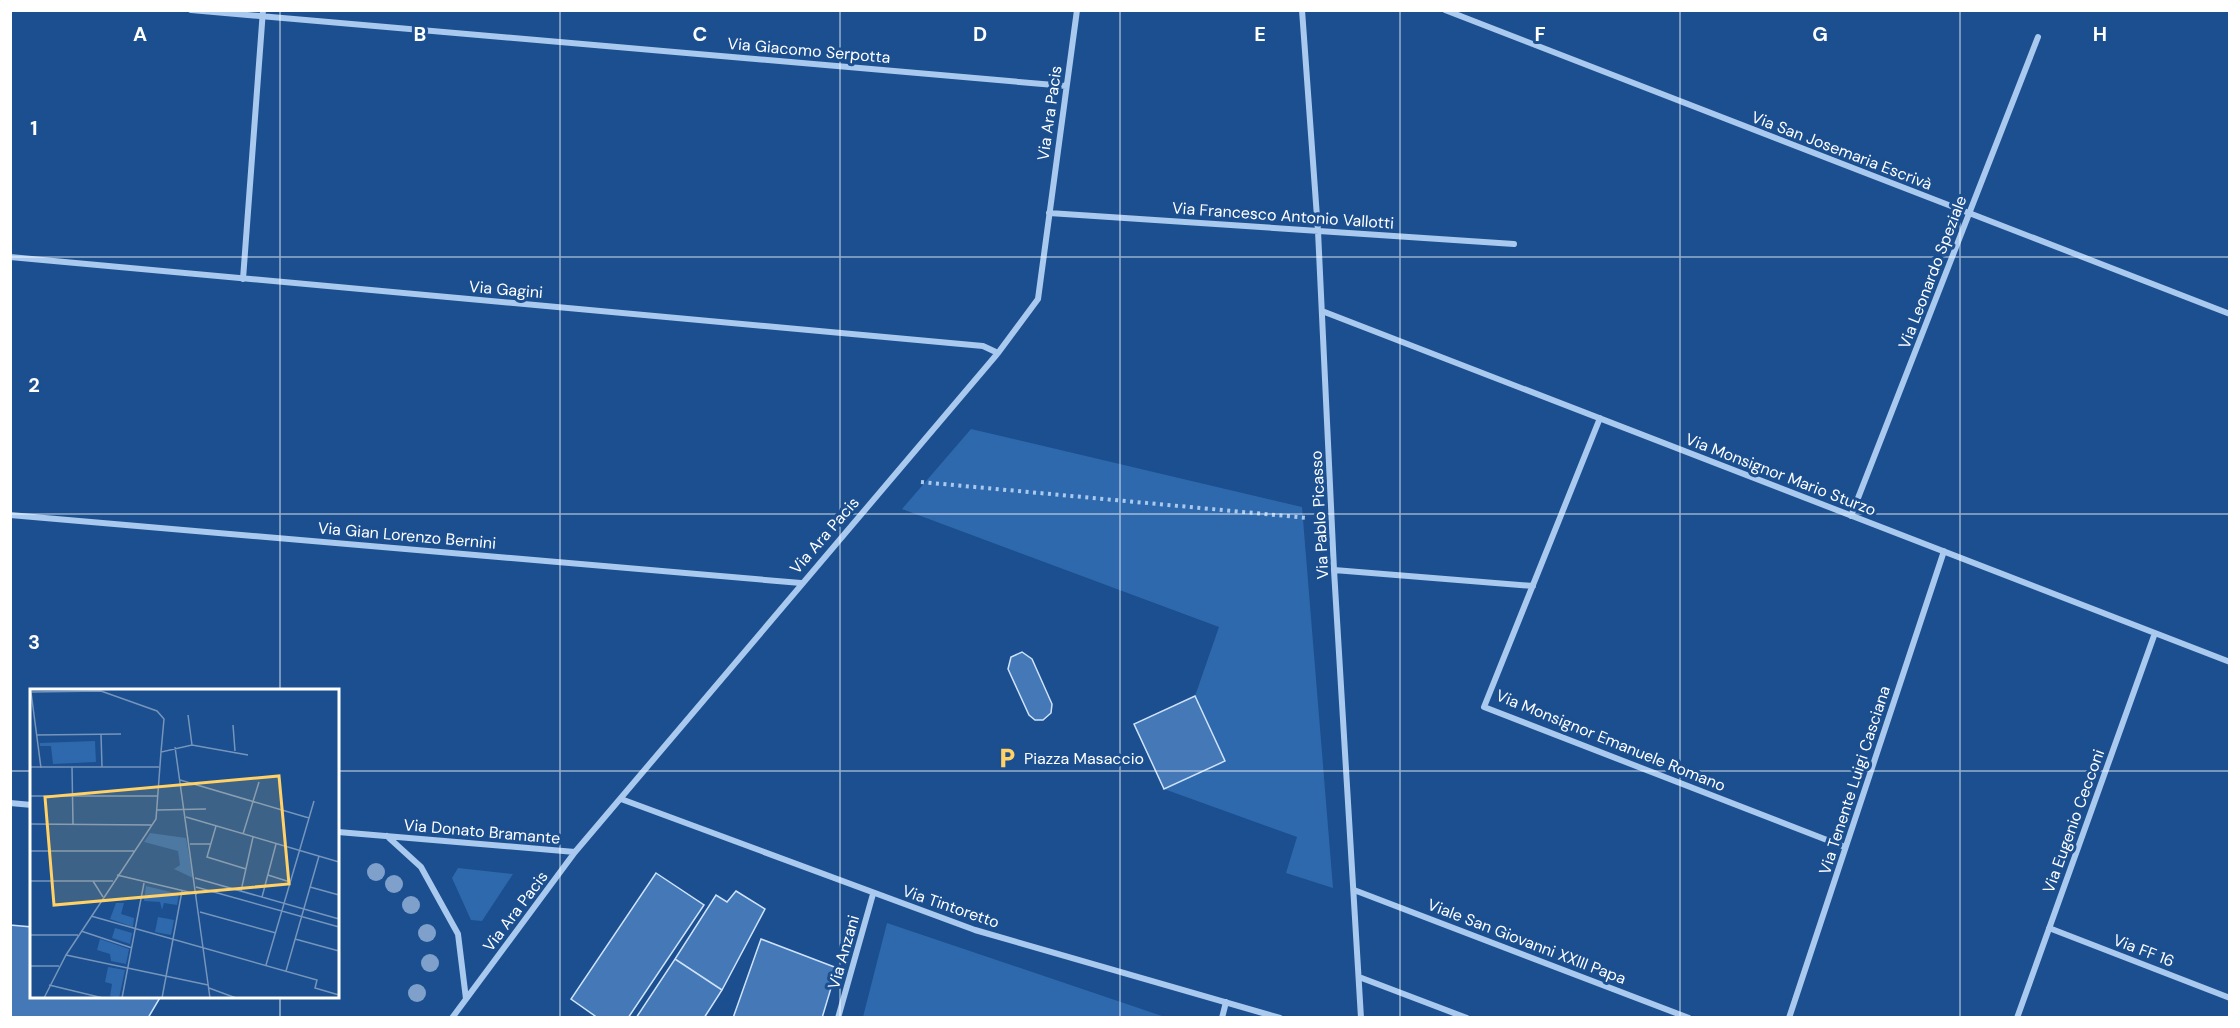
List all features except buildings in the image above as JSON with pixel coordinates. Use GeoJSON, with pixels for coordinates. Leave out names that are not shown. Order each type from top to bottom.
{"type":"FeatureCollection","features":[{"type":"Feature","properties":{"kind":"street","name":"Via Giacomo Serpotta"},"geometry":{"type":"LineString","coordinates":[[191,10],[263,14],[1066,86]]}},
{"type":"Feature","properties":{"kind":"street","name":"Via Ara Pacis"},"geometry":{"type":"LineString","coordinates":[[452,1017],[575,852],[998,353],[1038,298],[1077,10]]}},
{"type":"Feature","properties":{"kind":"street","name":"Via Pablo Picasso"},"geometry":{"type":"LineString","coordinates":[[1302,10],[1318,231],[1334,570],[1361,1017]]}},
{"type":"Feature","properties":{"kind":"street","name":"Via San Josemaria Escrivà"},"geometry":{"type":"LineString","coordinates":[[1445,10],[2229,314]]}},
{"type":"Feature","properties":{"kind":"street"},"geometry":{"type":"LineString","coordinates":[[243,279],[263,14]]}},
{"type":"Feature","properties":{"kind":"street","name":"Via Leonardo Speziale"},"geometry":{"type":"LineString","coordinates":[[1851,516],[2038,37]]}},
{"type":"Feature","properties":{"kind":"street","name":"Via Francesco Antonio Vallotti"},"geometry":{"type":"LineString","coordinates":[[1049,213],[1514,244]]}},
{"type":"Feature","properties":{"kind":"street","name":"Via Gagini"},"geometry":{"type":"LineString","coordinates":[[10,257],[983,346],[998,353]]}},
{"type":"Feature","properties":{"kind":"street","name":"Via Monsignor Mario Sturzo"},"geometry":{"type":"LineString","coordinates":[[1322,311],[2229,662]]}},
{"type":"Feature","properties":{"kind":"street","name":"Via Monsignor Emanuele Romano"},"geometry":{"type":"LineString","coordinates":[[1600,418],[1484,707],[1845,847]]}},
{"type":"Feature","properties":{"kind":"street","name":"Via Gian Lorenzo Bernini"},"geometry":{"type":"LineString","coordinates":[[10,515],[801,583]]}},
{"type":"Feature","properties":{"kind":"street","name":"Via Tenente Luigi Casciana"},"geometry":{"type":"LineString","coordinates":[[1789,1017],[1944,551]]}},
{"type":"Feature","properties":{"kind":"street"},"geometry":{"type":"LineString","coordinates":[[1334,570],[1533,586]]}},
{"type":"Feature","properties":{"kind":"street","name":"Via Eugenio Cecconi"},"geometry":{"type":"LineString","coordinates":[[2017,1017],[2155,633]]}},
{"type":"Feature","properties":{"kind":"street","name":"Via Tintoretto"},"geometry":{"type":"LineString","coordinates":[[621,799],[975,930],[1280,1017]]}},
{"type":"Feature","properties":{"kind":"street"},"geometry":{"type":"LineString","coordinates":[[10,803],[30,805]]}},
{"type":"Feature","properties":{"kind":"street","name":"Via Donato Bramante"},"geometry":{"type":"LineString","coordinates":[[339,831],[575,852]]}},
{"type":"Feature","properties":{"kind":"street","name":"Via Donato Bramante"},"geometry":{"type":"LineString","coordinates":[[386,836],[421,867],[458,934],[466,999]]}},
{"type":"Feature","properties":{"kind":"street","name":"Viale San Giovanni XXIII Papa"},"geometry":{"type":"LineString","coordinates":[[1354,890],[1689,1017]]}},
{"type":"Feature","properties":{"kind":"street","name":"Via Anzani"},"geometry":{"type":"LineString","coordinates":[[838,1017],[873,894]]}},
{"type":"Feature","properties":{"kind":"street","name":"Via FF 16"},"geometry":{"type":"LineString","coordinates":[[2049,928],[2229,998]]}},
{"type":"Feature","properties":{"kind":"street"},"geometry":{"type":"LineString","coordinates":[[1359,976],[1467,1017]]}},
{"type":"Feature","properties":{"kind":"street"},"geometry":{"type":"LineString","coordinates":[[1222,1017],[1226,1002]]}},
{"type":"Feature","properties":{"kind":"path"},"geometry":{"type":"LineString","coordinates":[[890,479],[1332,521]]}},
{"type":"Feature","properties":{"kind":"shaded area"},"geometry":{"type":"Polygon","coordinates":[[[971,429],[1302,507],[1333,888],[1286,873],[1297,837],[1164,789],[1225,761],[1195,696],[1219,627],[902,509],[971,429]]]}},
{"type":"Feature","properties":{"kind":"shaded area"},"geometry":{"type":"Polygon","coordinates":[[[458,868],[513,874],[482,921],[471,920],[452,878],[458,868]]]}},
{"type":"Feature","properties":{"kind":"shaded area"},"geometry":{"type":"Polygon","coordinates":[[[887,923],[1165,1017],[863,1017],[887,923]]]}},
{"type":"Feature","properties":{"kind":"place","name":"Piazza Masaccio"},"geometry":{"type":"Point","coordinates":[1007,758]}}]}
